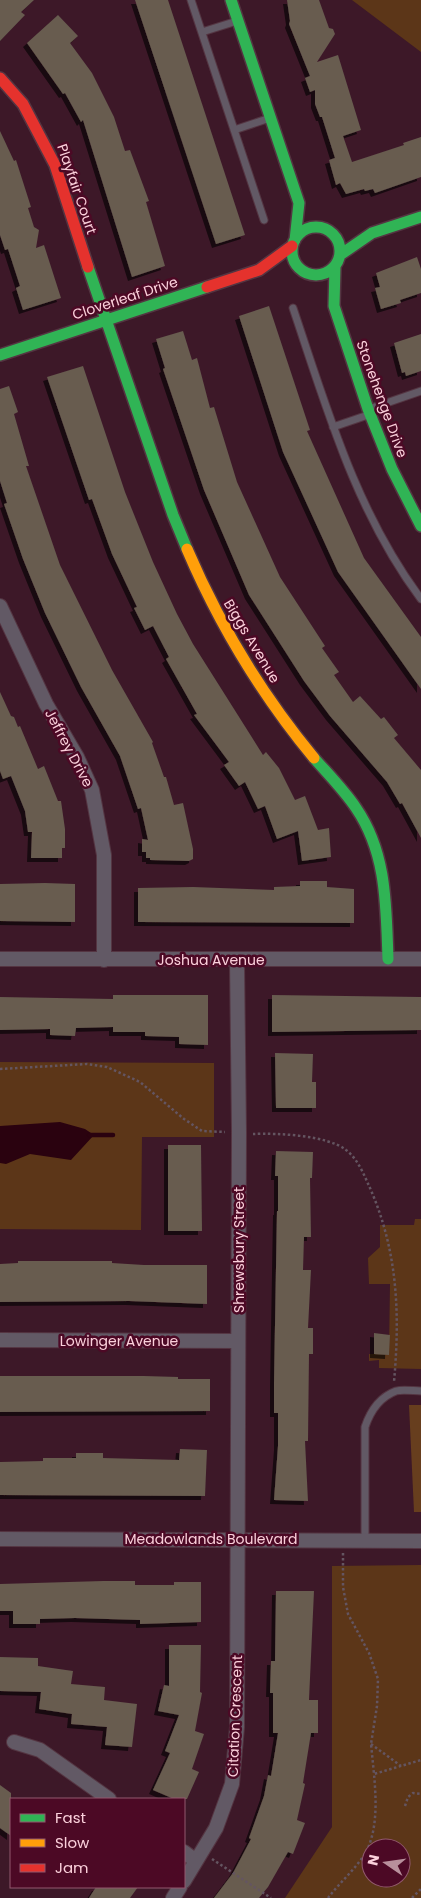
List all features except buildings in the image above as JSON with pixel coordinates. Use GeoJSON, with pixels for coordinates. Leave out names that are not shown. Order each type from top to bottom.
{"type":"FeatureCollection","features":[{"type":"Feature","properties":{"kind":"street"},"geometry":{"type":"LineString","coordinates":[[231,0],[299,203],[294,243],[294,261],[307,273],[324,274],[334,267],[340,255],[372,233],[421,217]]}},
{"type":"Feature","properties":{"kind":"street","name":"Playfair Court"},"geometry":{"type":"LineString","coordinates":[[0,78],[23,104],[55,165],[106,320]]}},
{"type":"Feature","properties":{"kind":"street"},"geometry":{"type":"LineString","coordinates":[[299,203],[337,238],[340,255]]}},
{"type":"Feature","properties":{"kind":"street"},"geometry":{"type":"LineString","coordinates":[[294,243],[304,230],[317,227],[350,233],[372,233]]}},
{"type":"Feature","properties":{"kind":"street","name":"Cloverleaf Drive"},"geometry":{"type":"LineString","coordinates":[[0,355],[259,270],[294,243]]}},
{"type":"Feature","properties":{"kind":"street","name":"Stonehenge Drive"},"geometry":{"type":"LineString","coordinates":[[334,267],[334,306],[369,412],[392,469],[421,526]]}},
{"type":"Feature","properties":{"kind":"street","name":"Cloverleaf Drive"},"geometry":{"type":"LineString","coordinates":[[259,270],[307,273]]}},
{"type":"Feature","properties":{"kind":"street","name":"Stonehenge Drive"},"geometry":{"type":"LineString","coordinates":[[307,273],[334,306]]}},
{"type":"Feature","properties":{"kind":"street","name":"Biggs Avenue"},"geometry":{"type":"LineString","coordinates":[[106,320],[173,515],[202,584],[244,661],[299,740],[356,808],[376,842],[386,889],[388,959]]}},
{"type":"Feature","properties":{"kind":"street","name":"Jeffrey Drive"},"geometry":{"type":"LineString","coordinates":[[0,606],[46,704],[77,757],[92,790],[104,855],[104,960]]}},
{"type":"Feature","properties":{"kind":"street","name":"Joshua Avenue"},"geometry":{"type":"LineString","coordinates":[[0,959],[237,961],[421,959]]}},
{"type":"Feature","properties":{"kind":"street","name":"Shrewsbury Street"},"geometry":{"type":"LineString","coordinates":[[237,961],[239,1132],[238,1539]]}},
{"type":"Feature","properties":{"kind":"street","name":"Lowinger Avenue"},"geometry":{"type":"LineString","coordinates":[[0,1340],[238,1341]]}},
{"type":"Feature","properties":{"kind":"street","name":"Meadowlands Boulevard"},"geometry":{"type":"LineString","coordinates":[[0,1539],[421,1540]]}},
{"type":"Feature","properties":{"kind":"street","name":"Citation Crescent"},"geometry":{"type":"LineString","coordinates":[[185,1878],[216,1828],[232,1784],[237,1727],[238,1539]]}},
{"type":"Feature","properties":{"kind":"street"},"geometry":{"type":"LineString","coordinates":[[14,1742],[40,1750],[108,1798]]}},
{"type":"Feature","properties":{"kind":"street"},"geometry":{"type":"LineString","coordinates":[[185,1853],[196,1861]]}},
{"type":"Feature","properties":{"kind":"lane"},"geometry":{"type":"LineString","coordinates":[[191,0],[264,220]]}},
{"type":"Feature","properties":{"kind":"lane"},"geometry":{"type":"LineString","coordinates":[[202,32],[238,20]]}},
{"type":"Feature","properties":{"kind":"lane"},"geometry":{"type":"LineString","coordinates":[[234,130],[272,118]]}},
{"type":"Feature","properties":{"kind":"lane"},"geometry":{"type":"LineString","coordinates":[[293,308],[333,427],[364,503],[408,581],[421,599]]}},
{"type":"Feature","properties":{"kind":"lane"},"geometry":{"type":"LineString","coordinates":[[333,427],[421,391]]}},
{"type":"Feature","properties":{"kind":"lane"},"geometry":{"type":"LineString","coordinates":[[365,1540],[365,1427],[370,1413],[398,1390],[421,1391]]}},
{"type":"Feature","properties":{"kind":"path"},"geometry":{"type":"LineString","coordinates":[[0,1069],[87,1064],[107,1068],[140,1082],[184,1119],[202,1131],[304,1136],[334,1144],[346,1150],[361,1167],[382,1215],[396,1281],[397,1332],[393,1393]]}},
{"type":"Feature","properties":{"kind":"path"},"geometry":{"type":"LineString","coordinates":[[329,1897],[367,1850],[374,1821],[376,1796],[371,1744],[377,1706],[378,1679],[369,1653],[348,1614],[343,1587],[343,1539]]}},
{"type":"Feature","properties":{"kind":"path"},"geometry":{"type":"LineString","coordinates":[[371,1744],[401,1766]]}},
{"type":"Feature","properties":{"kind":"path"},"geometry":{"type":"LineString","coordinates":[[374,1774],[421,1760]]}},
{"type":"Feature","properties":{"kind":"path"},"geometry":{"type":"LineString","coordinates":[[405,1806],[408,1796],[413,1792],[421,1793]]}},
{"type":"Feature","properties":{"kind":"path"},"geometry":{"type":"LineString","coordinates":[[196,1861],[212,1858],[271,1898]]}},
{"type":"Feature","properties":{"kind":"path"},"geometry":{"type":"LineString","coordinates":[[412,1898],[421,1889]]}},
{"type":"Feature","properties":{"kind":"shaded area"},"geometry":{"type":"Polygon","coordinates":[[[352,0],[421,0],[421,52],[352,0]]]}},
{"type":"Feature","properties":{"kind":"shaded area"},"geometry":{"type":"Polygon","coordinates":[[[0,1062],[214,1063],[214,1137],[142,1137],[141,1230],[0,1229],[0,1062]]]}},
{"type":"Feature","properties":{"kind":"shaded area"},"geometry":{"type":"Polygon","coordinates":[[[60,1122],[85,1129],[94,1135],[71,1160],[30,1154],[6,1164],[0,1163],[0,1126],[60,1122]]]}},
{"type":"Feature","properties":{"kind":"shaded area"},"geometry":{"type":"Polygon","coordinates":[[[415,1219],[421,1219],[421,1369],[379,1368],[379,1360],[369,1361],[369,1354],[389,1354],[390,1284],[369,1284],[368,1258],[380,1247],[380,1225],[414,1225],[415,1219]]]}},
{"type":"Feature","properties":{"kind":"shaded area"},"geometry":{"type":"Polygon","coordinates":[[[409,1405],[421,1405],[421,1512],[414,1512],[409,1405]]]}},
{"type":"Feature","properties":{"kind":"shaded area"},"geometry":{"type":"Polygon","coordinates":[[[421,1565],[421,1898],[285,1898],[332,1827],[332,1566],[421,1565]]]}},
{"type":"Feature","properties":{"kind":"waterway"},"geometry":{"type":"LineString","coordinates":[[89,1135],[113,1135]]}},
{"type":"Feature","properties":{"kind":"traffic: fast"},"geometry":{"type":"LineString","coordinates":[[231,0],[299,203],[295,240]]}},
{"type":"Feature","properties":{"kind":"traffic: fast"},"geometry":{"type":"LineString","coordinates":[[340,255],[372,233],[421,217]]}},
{"type":"Feature","properties":{"kind":"traffic: fast"},"geometry":{"type":"LineString","coordinates":[[311,227],[321,227],[333,234],[340,246],[340,251],[340,256],[333,268],[321,275],[311,275],[303,271],[296,264],[292,256],[292,246],[296,238],[303,231],[311,227]]}},
{"type":"Feature","properties":{"kind":"traffic: fast"},"geometry":{"type":"LineString","coordinates":[[88,267],[173,515],[187,549]]}},
{"type":"Feature","properties":{"kind":"traffic: fast"},"geometry":{"type":"LineString","coordinates":[[335,267],[334,306],[368,409],[392,469],[421,526]]}},
{"type":"Feature","properties":{"kind":"traffic: fast"},"geometry":{"type":"LineString","coordinates":[[0,355],[207,287]]}},
{"type":"Feature","properties":{"kind":"traffic: fast"},"geometry":{"type":"LineString","coordinates":[[314,758],[356,808],[374,843],[383,880],[387,919],[388,959]]}},
{"type":"Feature","properties":{"kind":"traffic: slow"},"geometry":{"type":"LineString","coordinates":[[187,549],[213,604],[243,658],[259,684],[314,758]]}},
{"type":"Feature","properties":{"kind":"traffic: jam"},"geometry":{"type":"LineString","coordinates":[[0,78],[23,104],[55,165],[88,267]]}},
{"type":"Feature","properties":{"kind":"traffic: jam"},"geometry":{"type":"LineString","coordinates":[[207,287],[259,270],[292,246]]}}]}
